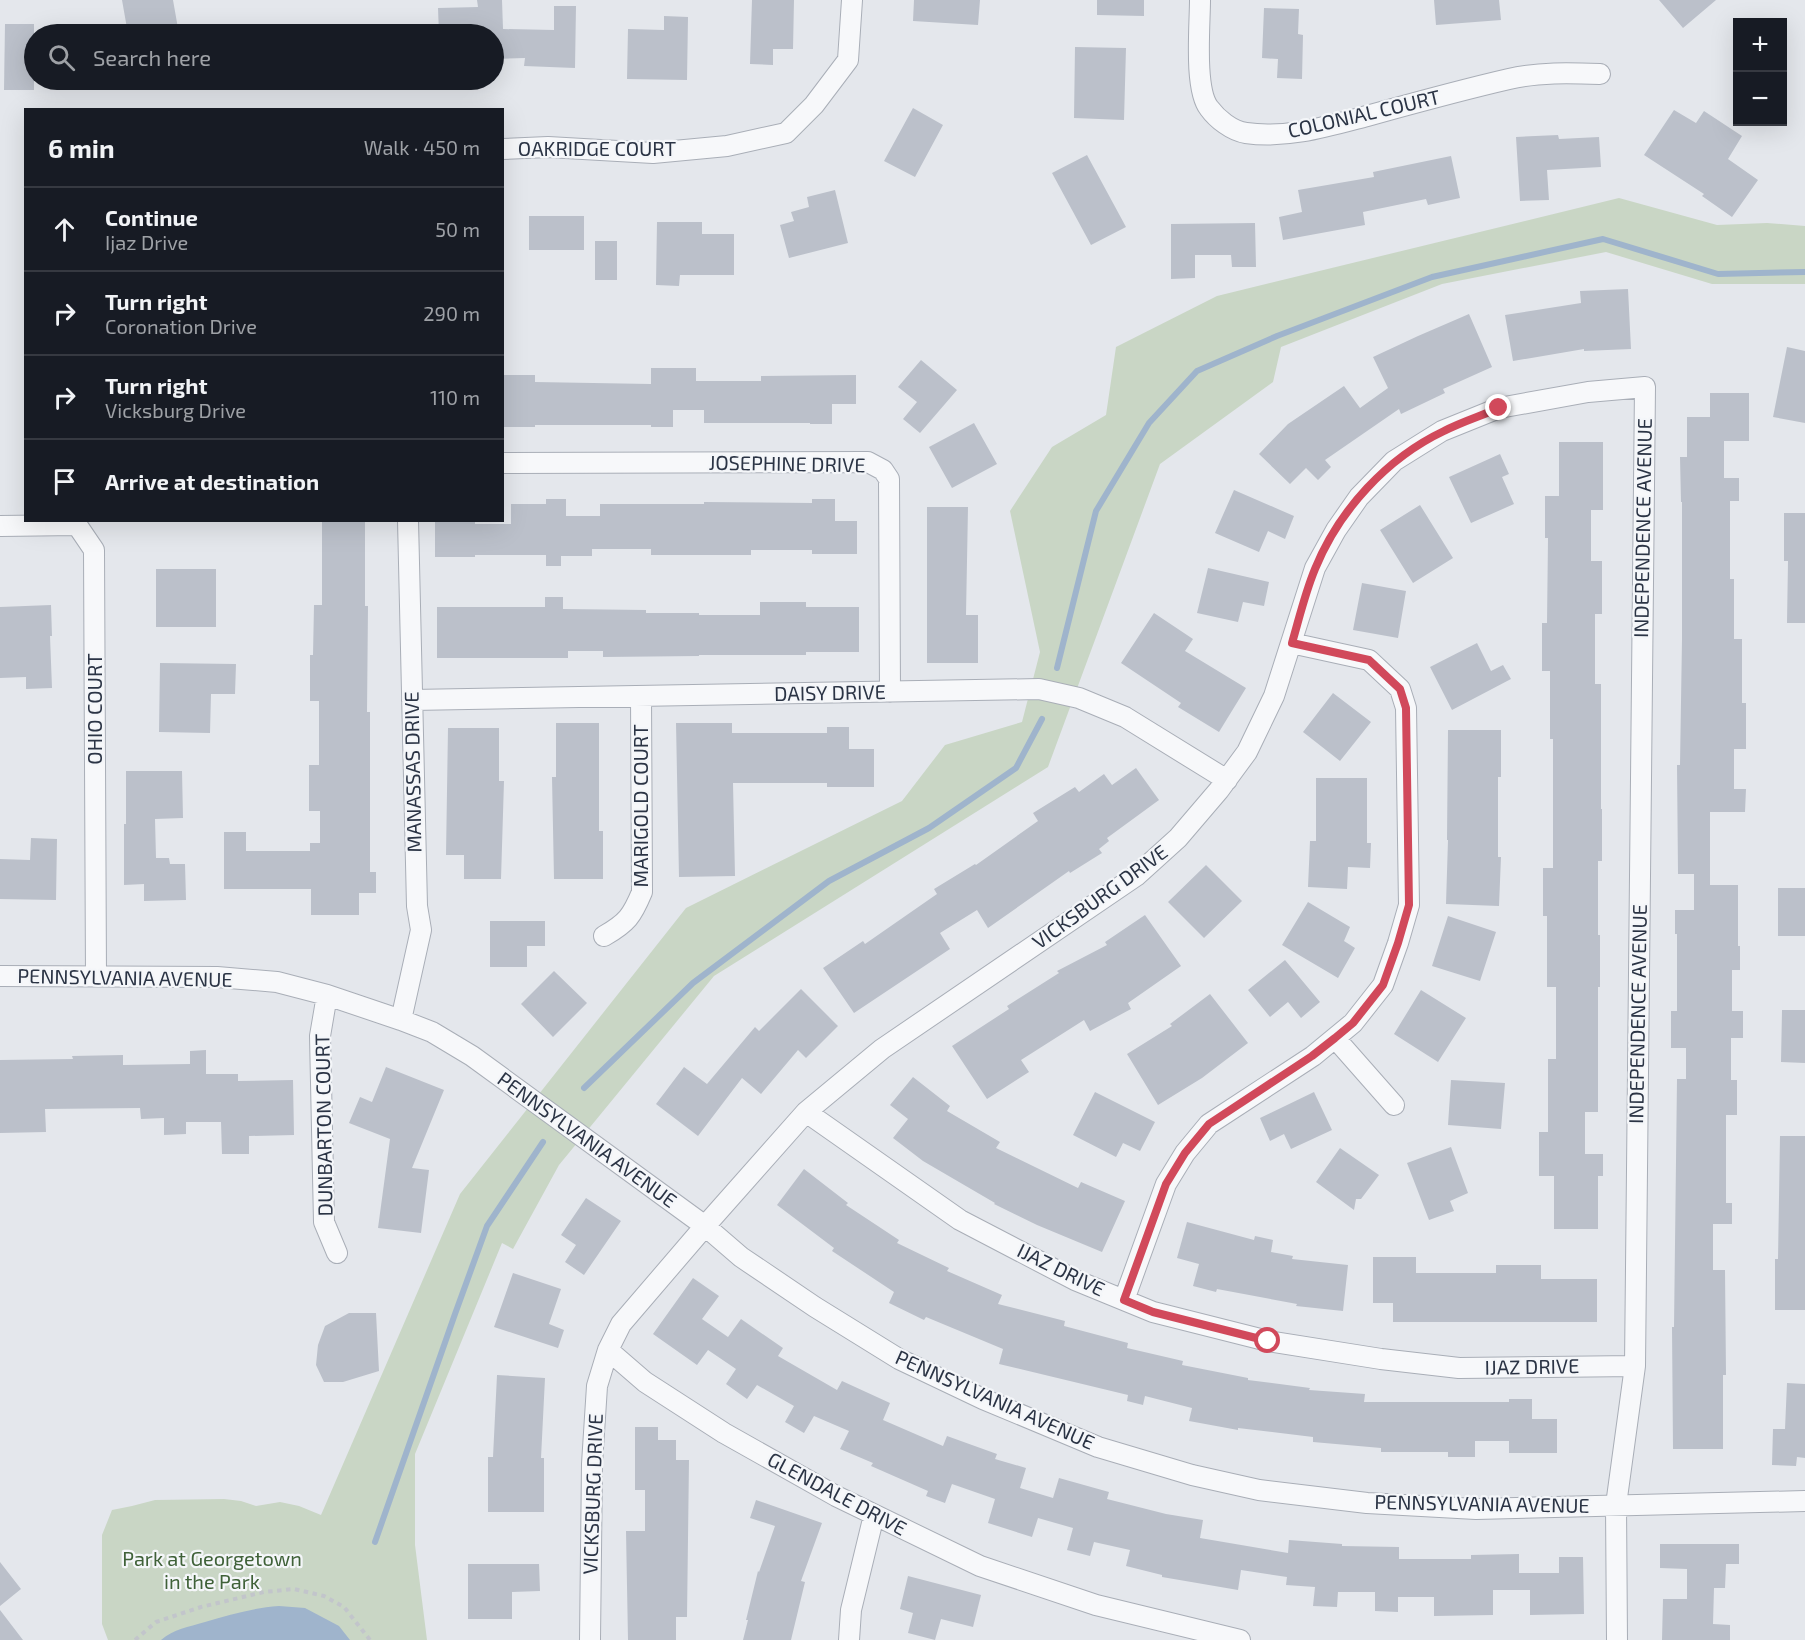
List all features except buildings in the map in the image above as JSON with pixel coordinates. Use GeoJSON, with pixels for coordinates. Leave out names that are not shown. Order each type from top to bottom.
{"type":"FeatureCollection","features":[{"type":"Feature","properties":{"kind":"street","name":"OAKRIDGE COURT"},"geometry":{"type":"LineString","coordinates":[[504,149],[548,147],[653,153],[727,146],[786,133],[814,105],[848,60],[852,0]]}},
{"type":"Feature","properties":{"kind":"street","name":"COLONIAL COURT"},"geometry":{"type":"LineString","coordinates":[[1200,0],[1200,78],[1203,96],[1209,108],[1231,128],[1244,133],[1268,135],[1315,129],[1512,78],[1561,73],[1600,74]]}},
{"type":"Feature","properties":{"kind":"street","name":"VICKSBURG DRIVE"},"geometry":{"type":"LineString","coordinates":[[705,1226],[806,1112],[882,1049],[1136,876],[1178,838],[1227,780],[1247,752],[1274,696],[1315,568],[1336,530],[1359,497],[1394,461],[1442,431],[1499,408],[1588,392],[1645,387]]}},
{"type":"Feature","properties":{"kind":"street","name":"INDEPENDENCE AVENUE"},"geometry":{"type":"LineString","coordinates":[[1617,1640],[1616,1505],[1635,1366],[1645,387]]}},
{"type":"Feature","properties":{"kind":"street","name":"JOSEPHINE DRIVE"},"geometry":{"type":"LineString","coordinates":[[504,463],[868,462],[884,470],[889,479],[890,692]]}},
{"type":"Feature","properties":{"kind":"street","name":"MANASSAS DRIVE"},"geometry":{"type":"LineString","coordinates":[[401,1020],[421,930],[417,906],[408,522]]}},
{"type":"Feature","properties":{"kind":"street","name":"OHIO COURT"},"geometry":{"type":"LineString","coordinates":[[0,526],[77,525],[94,550],[96,976]]}},
{"type":"Feature","properties":{"kind":"street"},"geometry":{"type":"LineString","coordinates":[[1124,1300],[1166,1184],[1185,1153],[1209,1124],[1312,1056],[1353,1023],[1383,985],[1409,905],[1406,708],[1400,689],[1369,660],[1292,643]]}},
{"type":"Feature","properties":{"kind":"street","name":"DAISY DRIVE"},"geometry":{"type":"LineString","coordinates":[[412,700],[1039,689],[1079,698],[1125,717],[1227,780]]}},
{"type":"Feature","properties":{"kind":"street","name":"MARIGOLD COURT"},"geometry":{"type":"LineString","coordinates":[[604,936],[633,914],[642,892],[641,696]]}},
{"type":"Feature","properties":{"kind":"street","name":"PENNSYLVANIA AVENUE"},"geometry":{"type":"LineString","coordinates":[[0,976],[217,977],[278,982],[327,995],[432,1032],[472,1056],[705,1226],[741,1257],[815,1307],[899,1359],[982,1399],[1098,1447],[1192,1475],[1259,1490],[1367,1503],[1476,1509],[1805,1501]]}},
{"type":"Feature","properties":{"kind":"street","name":"DUNBARTON COURT"},"geometry":{"type":"LineString","coordinates":[[327,995],[320,1036],[324,1222],[337,1253]]}},
{"type":"Feature","properties":{"kind":"street"},"geometry":{"type":"LineString","coordinates":[[1335,1038],[1394,1105]]}},
{"type":"Feature","properties":{"kind":"street","name":"IJAZ DRIVE"},"geometry":{"type":"LineString","coordinates":[[806,1112],[960,1220],[1075,1280],[1153,1312],[1268,1341],[1381,1359],[1459,1368],[1635,1366]]}},
{"type":"Feature","properties":{"kind":"street"},"geometry":{"type":"LineString","coordinates":[[608,1350],[621,1324],[705,1226]]}},
{"type":"Feature","properties":{"kind":"street","name":"VICKSBURG DRIVE"},"geometry":{"type":"LineString","coordinates":[[590,1640],[592,1464],[597,1386],[608,1350]]}},
{"type":"Feature","properties":{"kind":"street","name":"GLENDALE DRIVE"},"geometry":{"type":"LineString","coordinates":[[608,1350],[645,1382],[724,1433],[836,1496],[980,1566],[1096,1605],[1240,1640]]}},
{"type":"Feature","properties":{"kind":"street"},"geometry":{"type":"LineString","coordinates":[[849,1640],[851,1611],[874,1515]]}},
{"type":"Feature","properties":{"kind":"path"},"geometry":{"type":"LineString","coordinates":[[135,1640],[156,1623],[201,1607],[264,1592],[294,1589],[324,1596],[344,1607],[370,1640]]}},
{"type":"Feature","properties":{"kind":"green space","name":"Park at Georgetown in the Park"},"geometry":{"type":"Polygon","coordinates":[[[1619,198],[1717,225],[1767,223],[1805,226],[1805,284],[1712,284],[1606,252],[1442,284],[1281,347],[1273,382],[1160,464],[1048,767],[714,976],[559,1165],[513,1249],[502,1243],[415,1454],[415,1545],[427,1640],[108,1640],[102,1624],[102,1535],[112,1510],[155,1500],[224,1499],[256,1506],[280,1502],[299,1506],[321,1515],[460,1194],[686,908],[902,801],[945,745],[1022,722],[1040,652],[1010,511],[1052,447],[1106,415],[1116,347],[1217,296],[1619,198]]]}},
{"type":"Feature","properties":{"kind":"water"},"geometry":{"type":"Polygon","coordinates":[[[279,1606],[305,1608],[339,1626],[350,1640],[161,1640],[187,1627],[241,1612],[279,1606]]]}},
{"type":"Feature","properties":{"kind":"waterway"},"geometry":{"type":"LineString","coordinates":[[1057,668],[1096,511],[1149,423],[1197,371],[1277,336],[1432,277],[1603,239],[1718,274],[1805,272]]}},
{"type":"Feature","properties":{"kind":"waterway"},"geometry":{"type":"LineString","coordinates":[[584,1088],[693,983],[829,881],[929,828],[1016,768],[1042,719]]}},
{"type":"Feature","properties":{"kind":"waterway"},"geometry":{"type":"LineString","coordinates":[[375,1542],[487,1226],[543,1142]]}},
{"type":"Feature","properties":{"kind":"route"},"geometry":{"type":"LineString","coordinates":[[1268,1341],[1153,1312],[1124,1300],[1166,1184],[1185,1153],[1209,1124],[1312,1056],[1353,1023],[1383,985],[1409,905],[1406,708],[1400,689],[1369,660],[1292,643],[1315,568],[1336,530],[1359,497],[1394,461],[1442,431],[1499,408]]}}]}
